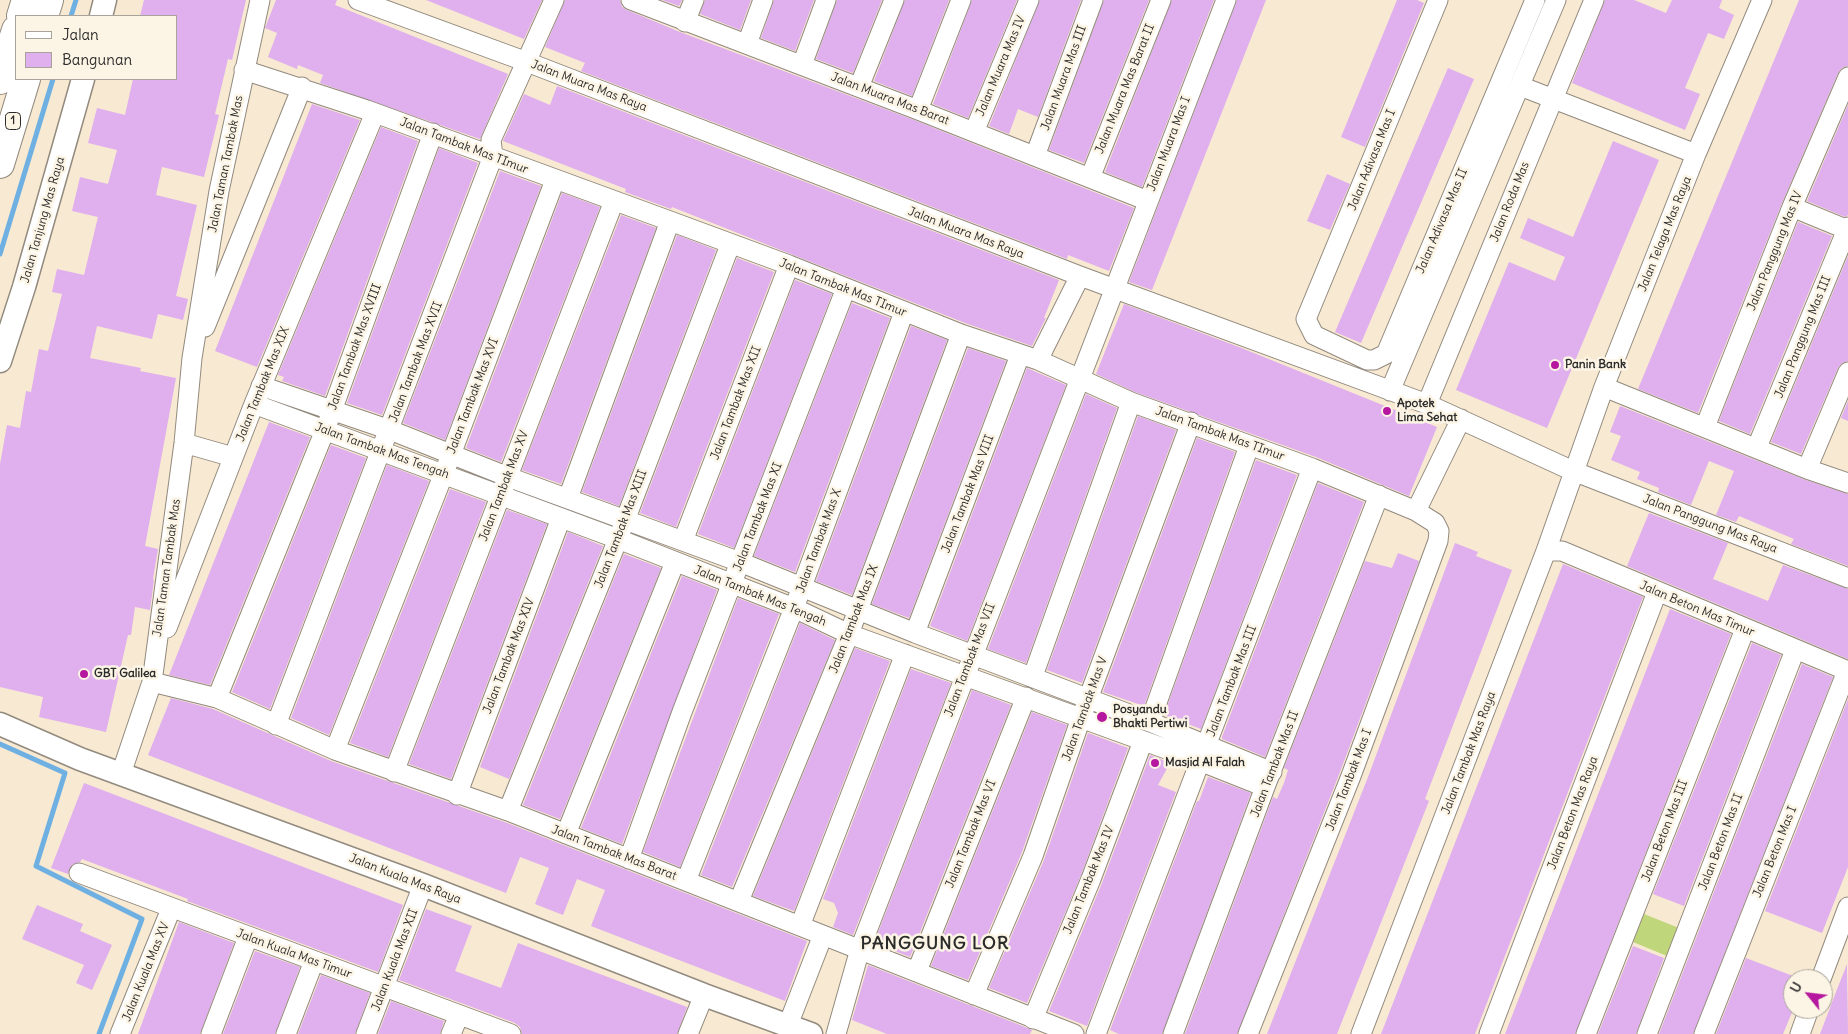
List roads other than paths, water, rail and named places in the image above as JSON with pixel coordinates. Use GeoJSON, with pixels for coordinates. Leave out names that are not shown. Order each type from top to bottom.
{"type":"FeatureCollection","features":[{"type":"Feature","properties":{"kind":"highway"},"geometry":{"type":"LineString","coordinates":[[21,15],[26,0]]}},
{"type":"Feature","properties":{"kind":"highway"},"geometry":{"type":"LineString","coordinates":[[44,15],[49,0]]}},
{"type":"Feature","properties":{"kind":"highway"},"geometry":{"type":"LineString","coordinates":[[0,80],[15,33]]}},
{"type":"Feature","properties":{"kind":"highway","name":"1"},"geometry":{"type":"LineString","coordinates":[[0,164],[26,80]]}},
{"type":"Feature","properties":{"kind":"street"},"geometry":{"type":"LineString","coordinates":[[101,15],[105,0]]}},
{"type":"Feature","properties":{"kind":"street","name":"Jalan Taman Tambak Mas"},"geometry":{"type":"LineString","coordinates":[[121,774],[152,682],[184,443],[192,358],[219,191],[260,0]]}},
{"type":"Feature","properties":{"kind":"street","name":"Jalan Muara Mas Raya"},"geometry":{"type":"LineString","coordinates":[[358,0],[527,62],[1114,289],[1427,404],[1573,470]]}},
{"type":"Feature","properties":{"kind":"street","name":"Jalan Tambak Mas XVII"},"geometry":{"type":"LineString","coordinates":[[276,726],[493,156],[491,140],[554,0]]}},
{"type":"Feature","properties":{"kind":"street","name":"Jalan Muara Mas Barat"},"geometry":{"type":"LineString","coordinates":[[631,0],[859,87],[1148,201]]}},
{"type":"Feature","properties":{"kind":"street"},"geometry":{"type":"LineString","coordinates":[[686,22],[694,0]]}},
{"type":"Feature","properties":{"kind":"street"},"geometry":{"type":"LineString","coordinates":[[747,44],[763,0]]}},
{"type":"Feature","properties":{"kind":"street"},"geometry":{"type":"LineString","coordinates":[[802,65],[826,0]]}},
{"type":"Feature","properties":{"kind":"street"},"geometry":{"type":"LineString","coordinates":[[859,87],[894,0]]}},
{"type":"Feature","properties":{"kind":"street"},"geometry":{"type":"LineString","coordinates":[[918,110],[961,0]]}},
{"type":"Feature","properties":{"kind":"street","name":"Jalan Muara Mas IV"},"geometry":{"type":"LineString","coordinates":[[974,132],[1029,0]]}},
{"type":"Feature","properties":{"kind":"street","name":"Jalan Muara Mas III"},"geometry":{"type":"LineString","coordinates":[[1035,156],[1093,0]]}},
{"type":"Feature","properties":{"kind":"street","name":"Jalan Muara Mas Barat II"},"geometry":{"type":"LineString","coordinates":[[1090,178],[1161,0]]}},
{"type":"Feature","properties":{"kind":"street","name":"Jalan Muara Mas I"},"geometry":{"type":"LineString","coordinates":[[1114,289],[1226,0]]}},
{"type":"Feature","properties":{"kind":"street","name":"Jalan Adivasa Mas I"},"geometry":{"type":"LineString","coordinates":[[1306,319],[1438,0]]}},
{"type":"Feature","properties":{"kind":"street","name":"Jalan Adivasa Mas II"},"geometry":{"type":"LineString","coordinates":[[1306,319],[1314,336],[1358,357],[1374,360],[1386,354],[1535,0]]}},
{"type":"Feature","properties":{"kind":"street"},"geometry":{"type":"LineString","coordinates":[[1390,391],[1556,0]]}},
{"type":"Feature","properties":{"kind":"street","name":"Jalan Roda Mas"},"geometry":{"type":"LineString","coordinates":[[1427,404],[1594,0]]}},
{"type":"Feature","properties":{"kind":"street","name":"Jalan Telaga Mas Raya"},"geometry":{"type":"LineString","coordinates":[[1573,470],[1696,154],[1762,0]]}},
{"type":"Feature","properties":{"kind":"street","name":"Jalan Tambak Mas TImur"},"geometry":{"type":"LineString","coordinates":[[244,70],[302,87],[433,133],[554,180],[789,265],[904,312],[1029,358],[1131,402],[1191,422],[1249,446],[1312,468],[1416,511],[1435,523]]}},
{"type":"Feature","properties":{"kind":"street","name":"Jalan Panggung Mas IV"},"geometry":{"type":"LineString","coordinates":[[1705,427],[1792,207],[1848,77]]}},
{"type":"Feature","properties":{"kind":"street","name":"Jalan Tanjung Mas Raya"},"geometry":{"type":"LineString","coordinates":[[0,360],[24,287],[83,80]]}},
{"type":"Feature","properties":{"kind":"street"},"geometry":{"type":"LineString","coordinates":[[1520,86],[1696,154]]}},
{"type":"Feature","properties":{"kind":"street","name":"Jalan Taman Tambak Mas"},"geometry":{"type":"LineString","coordinates":[[192,358],[302,87]]}},
{"type":"Feature","properties":{"kind":"street","name":"Jalan Tambak Mas XIX"},"geometry":{"type":"LineString","coordinates":[[155,657],[261,386],[375,113]]}},
{"type":"Feature","properties":{"kind":"street","name":"Jalan Tambak Mas XVIII"},"geometry":{"type":"LineString","coordinates":[[217,698],[325,430],[433,133]]}},
{"type":"Feature","properties":{"kind":"street","name":"Jalan Tambak Mas XVI"},"geometry":{"type":"LineString","coordinates":[[335,750],[444,473],[554,180]]}},
{"type":"Feature","properties":{"kind":"street","name":"Jalan Tambak Mas XV"},"geometry":{"type":"LineString","coordinates":[[394,772],[614,201]]}},
{"type":"Feature","properties":{"kind":"street"},"geometry":{"type":"LineString","coordinates":[[1792,207],[1848,229]]}},
{"type":"Feature","properties":{"kind":"street"},"geometry":{"type":"LineString","coordinates":[[568,498],[670,221]]}},
{"type":"Feature","properties":{"kind":"street","name":"Jalan Panggung Mas III"},"geometry":{"type":"LineString","coordinates":[[1757,447],[1848,229]]}},
{"type":"Feature","properties":{"kind":"street","name":"Jalan Tambak Mas XIII"},"geometry":{"type":"LineString","coordinates":[[508,811],[618,539],[730,244]]}},
{"type":"Feature","properties":{"kind":"street","name":"Jalan Tambak Mas XII"},"geometry":{"type":"LineString","coordinates":[[683,541],[789,265]]}},
{"type":"Feature","properties":{"kind":"street","name":"Jalan Tambak Mas VIII"},"geometry":{"type":"LineString","coordinates":[[915,633],[1029,358],[1080,276]]}},
{"type":"Feature","properties":{"kind":"street","name":"Jalan Tambak Mas XI"},"geometry":{"type":"LineString","coordinates":[[630,859],[682,712],[846,288]]}},
{"type":"Feature","properties":{"kind":"street","name":"Jalan Tambak Mas VII"},"geometry":{"type":"LineString","coordinates":[[836,1034],[860,949],[972,653],[1114,289]]}},
{"type":"Feature","properties":{"kind":"street","name":"Jalan Tambak Mas X"},"geometry":{"type":"LineString","coordinates":[[686,881],[794,608],[904,312]]}},
{"type":"Feature","properties":{"kind":"street","name":"Jalan Tambak Mas IX"},"geometry":{"type":"LineString","coordinates":[[739,901],[849,634],[961,334]]}},
{"type":"Feature","properties":{"kind":"street"},"geometry":{"type":"LineString","coordinates":[[1807,469],[1848,372]]}},
{"type":"Feature","properties":{"kind":"street","name":"Jalan Tambak Mas Tengah"},"geometry":{"type":"LineString","coordinates":[[261,386],[390,430],[740,562],[915,633],[1033,676],[1150,722],[1205,753],[1269,780]]}},
{"type":"Feature","properties":{"kind":"street"},"geometry":{"type":"LineString","coordinates":[[1604,387],[1757,447],[1807,469],[1848,483]]}},
{"type":"Feature","properties":{"kind":"street"},"geometry":{"type":"LineString","coordinates":[[1033,676],[1131,402]]}},
{"type":"Feature","properties":{"kind":"street","name":"Jalan Tambak Mas Tengah"},"geometry":{"type":"LineString","coordinates":[[254,404],[444,473],[500,497],[618,539],[794,608],[849,634],[964,674],[1143,741],[1205,753]]}},
{"type":"Feature","properties":{"kind":"street"},"geometry":{"type":"LineString","coordinates":[[1416,511],[1461,419]]}},
{"type":"Feature","properties":{"kind":"street","name":"Jalan Tambak Mas V"},"geometry":{"type":"LineString","coordinates":[[974,995],[1033,856],[1081,718],[1191,422]]}},
{"type":"Feature","properties":{"kind":"street"},"geometry":{"type":"LineString","coordinates":[[184,443],[233,457]]}},
{"type":"Feature","properties":{"kind":"street"},"geometry":{"type":"LineString","coordinates":[[1150,722],[1249,446]]}},
{"type":"Feature","properties":{"kind":"street","name":"Jalan Tambak Mas III"},"geometry":{"type":"LineString","coordinates":[[1096,1034],[1205,753],[1312,468]]}},
{"type":"Feature","properties":{"kind":"street","name":"Jalan Tambak Mas Raya"},"geometry":{"type":"LineString","coordinates":[[1361,1034],[1546,551],[1573,470]]}},
{"type":"Feature","properties":{"kind":"street","name":"Jalan Panggung Mas Raya"},"geometry":{"type":"LineString","coordinates":[[1573,470],[1848,578]]}},
{"type":"Feature","properties":{"kind":"street","name":"Jalan Tambak Mas II"},"geometry":{"type":"LineString","coordinates":[[1173,1034],[1379,496]]}},
{"type":"Feature","properties":{"kind":"street","name":"Jalan Tambak Mas XIV"},"geometry":{"type":"LineString","coordinates":[[457,795],[561,518]]}},
{"type":"Feature","properties":{"kind":"street","name":"Jalan Tambak Mas I"},"geometry":{"type":"LineString","coordinates":[[1248,1034],[1351,776],[1431,559],[1439,531],[1435,523]]}},
{"type":"Feature","properties":{"kind":"street","name":"Jalan Beton Mas Timur"},"geometry":{"type":"LineString","coordinates":[[1546,551],[1562,551],[1848,671]]}},
{"type":"Feature","properties":{"kind":"street"},"geometry":{"type":"LineString","coordinates":[[566,834],[675,562]]}},
{"type":"Feature","properties":{"kind":"street","name":"Jalan Beton Mas Raya"},"geometry":{"type":"LineString","coordinates":[[1489,1034],[1657,592]]}},
{"type":"Feature","properties":{"kind":"street","name":"Jalan Beton Mas III"},"geometry":{"type":"LineString","coordinates":[[1586,1034],[1745,629]]}},
{"type":"Feature","properties":{"kind":"street","name":"Jalan Beton Mas II"},"geometry":{"type":"LineString","coordinates":[[1647,1034],[1795,650]]}},
{"type":"Feature","properties":{"kind":"street"},"geometry":{"type":"LineString","coordinates":[[800,926],[905,654]]}},
{"type":"Feature","properties":{"kind":"street","name":"Jalan Beton Mas I"},"geometry":{"type":"LineString","coordinates":[[1704,1034],[1848,671]]}},
{"type":"Feature","properties":{"kind":"street","name":"Jalan Tambak Mas Barat"},"geometry":{"type":"LineString","coordinates":[[152,682],[217,698],[276,726],[335,750],[457,795],[508,811],[1074,1034]]}},
{"type":"Feature","properties":{"kind":"street","name":"Jalan Tambak Mas VI"},"geometry":{"type":"LineString","coordinates":[[917,971],[1026,697]]}},
{"type":"Feature","properties":{"kind":"street","name":"Jalan Kuala Mas Raya"},"geometry":{"type":"LineString","coordinates":[[0,724],[80,759],[423,885],[704,995],[811,1034]]}},
{"type":"Feature","properties":{"kind":"street","name":"Jalan Tambak Mas IV"},"geometry":{"type":"LineString","coordinates":[[1033,1019],[1091,879],[1143,741]]}},
{"type":"Feature","properties":{"kind":"street","name":"Jalan Kuala Mas Timur"},"geometry":{"type":"LineString","coordinates":[[79,873],[171,909],[511,1034]]}},
{"type":"Feature","properties":{"kind":"street","name":"Jalan Kuala Mas XII"},"geometry":{"type":"LineString","coordinates":[[366,1034],[423,885]]}},
{"type":"Feature","properties":{"kind":"street"},"geometry":{"type":"LineString","coordinates":[[1825,969],[1848,908]]}},
{"type":"Feature","properties":{"kind":"street","name":"Jalan Kuala Mas XV"},"geometry":{"type":"LineString","coordinates":[[120,1034],[171,909]]}},
{"type":"Feature","properties":{"kind":"street"},"geometry":{"type":"LineString","coordinates":[[788,1025],[823,934]]}},
{"type":"Feature","properties":{"kind":"street"},"geometry":{"type":"LineString","coordinates":[[210,1034],[248,937]]}},
{"type":"Feature","properties":{"kind":"street"},"geometry":{"type":"LineString","coordinates":[[286,1034],[314,961]]}},
{"type":"Feature","properties":{"kind":"street"},"geometry":{"type":"LineString","coordinates":[[688,1034],[704,995]]}},
{"type":"Feature","properties":{"kind":"street"},"geometry":{"type":"LineString","coordinates":[[451,1034],[459,1015]]}},
{"type":"Feature","properties":{"kind":"street"},"geometry":{"type":"LineString","coordinates":[[1800,1034],[1805,1019]]}},
{"type":"Feature","properties":{"kind":"waterway"},"geometry":{"type":"LineString","coordinates":[[71,15],[76,0]]}},
{"type":"Feature","properties":{"kind":"waterway"},"geometry":{"type":"LineString","coordinates":[[0,254],[53,80]]}},
{"type":"Feature","properties":{"kind":"waterway"},"geometry":{"type":"LineString","coordinates":[[0,744],[65,773],[36,866],[142,919],[99,1034]]}},
{"type":"Feature","properties":{"kind":"place","name":"Panin Bank"},"geometry":{"type":"Point","coordinates":[1555,365]}},
{"type":"Feature","properties":{"kind":"place","name":"Apotek Lima Sehat"},"geometry":{"type":"Point","coordinates":[1387,411]}},
{"type":"Feature","properties":{"kind":"place","name":"GBT Galilea"},"geometry":{"type":"Point","coordinates":[84,674]}},
{"type":"Feature","properties":{"kind":"place","name":"Posyandu Bhakti Pertiwi"},"geometry":{"type":"Point","coordinates":[1102,717]}},
{"type":"Feature","properties":{"kind":"place","name":"Masjid Al Falah"},"geometry":{"type":"Point","coordinates":[1155,763]}},
{"type":"Feature","properties":{"kind":"district","name":"PANGGUNG LOR"},"geometry":{"type":"Point","coordinates":[935,944]}}]}
